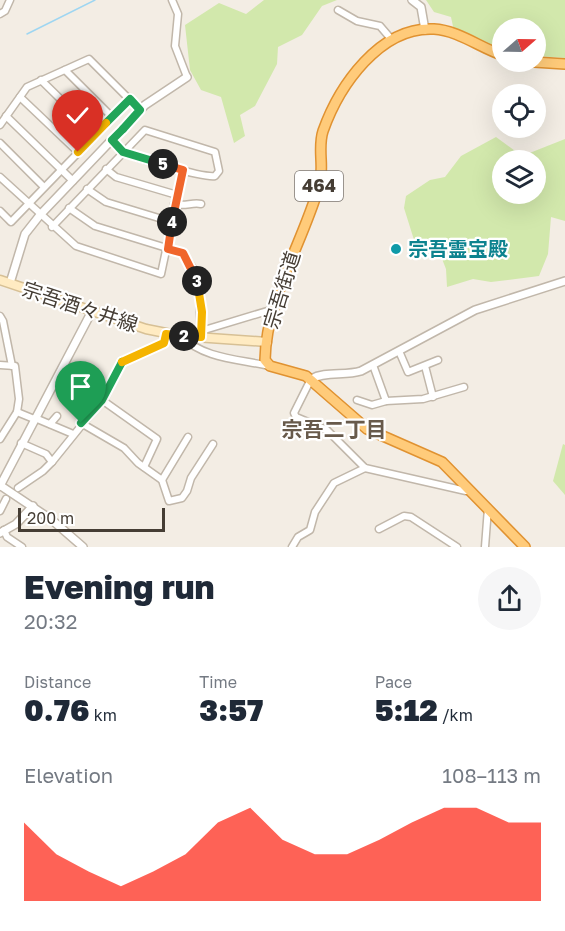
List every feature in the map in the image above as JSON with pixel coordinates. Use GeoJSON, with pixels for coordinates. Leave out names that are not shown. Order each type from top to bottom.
{"type":"FeatureCollection","features":[{"type":"Feature","properties":{"kind":"highway","name":"宗吾街道"},"geometry":{"type":"LineString","coordinates":[[270,366],[265,360],[275,309],[288,265],[320,185],[320,148],[324,130],[359,67],[379,48],[392,40],[425,30],[451,33],[492,51]]}},
{"type":"Feature","properties":{"kind":"highway"},"geometry":{"type":"LineString","coordinates":[[546,63],[565,64]]}},
{"type":"Feature","properties":{"kind":"highway"},"geometry":{"type":"LineString","coordinates":[[270,366],[302,374],[311,379],[360,426],[442,462],[525,547]]}},
{"type":"Feature","properties":{"kind":"main road","name":"宗吾酒々井線"},"geometry":{"type":"LineString","coordinates":[[0,280],[166,334],[181,336],[201,334],[267,342]]}},
{"type":"Feature","properties":{"kind":"street"},"geometry":{"type":"LineString","coordinates":[[0,14],[5,11],[10,0]]}},
{"type":"Feature","properties":{"kind":"street"},"geometry":{"type":"LineString","coordinates":[[10,284],[25,234],[40,215],[140,110],[187,78],[175,46],[178,14],[172,0]]}},
{"type":"Feature","properties":{"kind":"street"},"geometry":{"type":"LineString","coordinates":[[412,0],[421,7],[425,30]]}},
{"type":"Feature","properties":{"kind":"street"},"geometry":{"type":"LineString","coordinates":[[338,10],[357,21],[380,26],[392,40]]}},
{"type":"Feature","properties":{"kind":"street"},"geometry":{"type":"LineString","coordinates":[[0,125],[27,87],[89,59],[140,110]]}},
{"type":"Feature","properties":{"kind":"street"},"geometry":{"type":"LineString","coordinates":[[65,70],[112,117]]}},
{"type":"Feature","properties":{"kind":"street"},"geometry":{"type":"LineString","coordinates":[[41,80],[95,133]]}},
{"type":"Feature","properties":{"kind":"street"},"geometry":{"type":"LineString","coordinates":[[20,97],[78,152]]}},
{"type":"Feature","properties":{"kind":"street"},"geometry":{"type":"LineString","coordinates":[[0,211],[11,222],[130,99]]}},
{"type":"Feature","properties":{"kind":"street"},"geometry":{"type":"LineString","coordinates":[[6,116],[73,181]]}},
{"type":"Feature","properties":{"kind":"street"},"geometry":{"type":"LineString","coordinates":[[52,226],[106,169],[123,152],[145,130],[215,152],[219,171],[216,176],[208,177],[183,170],[123,152],[112,140]]}},
{"type":"Feature","properties":{"kind":"street"},"geometry":{"type":"LineString","coordinates":[[0,143],[44,187]]}},
{"type":"Feature","properties":{"kind":"street"},"geometry":{"type":"LineString","coordinates":[[106,169],[116,177],[177,195]]}},
{"type":"Feature","properties":{"kind":"street"},"geometry":{"type":"LineString","coordinates":[[0,177],[76,246],[161,274],[183,170]]}},
{"type":"Feature","properties":{"kind":"street"},"geometry":{"type":"LineString","coordinates":[[87,189],[106,202],[172,222]]}},
{"type":"Feature","properties":{"kind":"street"},"geometry":{"type":"LineString","coordinates":[[174,204],[186,206],[194,203],[201,204]]}},
{"type":"Feature","properties":{"kind":"street"},"geometry":{"type":"LineString","coordinates":[[69,208],[94,226],[183,253],[194,270],[199,289],[201,334],[275,309]]}},
{"type":"Feature","properties":{"kind":"street"},"geometry":{"type":"LineString","coordinates":[[470,489],[466,491],[365,468],[327,430],[296,417],[294,413],[311,379],[321,375],[351,374],[373,365],[475,310],[565,282]]}},
{"type":"Feature","properties":{"kind":"street"},"geometry":{"type":"LineString","coordinates":[[83,547],[33,506],[1,484],[92,311]]}},
{"type":"Feature","properties":{"kind":"street"},"geometry":{"type":"LineString","coordinates":[[0,316],[12,366]]}},
{"type":"Feature","properties":{"kind":"street"},"geometry":{"type":"LineString","coordinates":[[18,488],[52,462],[81,423],[102,400],[124,360],[164,343],[166,334]]}},
{"type":"Feature","properties":{"kind":"street"},"geometry":{"type":"LineString","coordinates":[[181,336],[196,348],[214,355],[270,366]]}},
{"type":"Feature","properties":{"kind":"street"},"geometry":{"type":"LineString","coordinates":[[399,351],[408,372],[438,360]]}},
{"type":"Feature","properties":{"kind":"street"},"geometry":{"type":"LineString","coordinates":[[0,365],[15,366],[19,399],[17,412],[0,439]]}},
{"type":"Feature","properties":{"kind":"street"},"geometry":{"type":"LineString","coordinates":[[373,365],[386,401]]}},
{"type":"Feature","properties":{"kind":"street"},"geometry":{"type":"LineString","coordinates":[[425,366],[433,397]]}},
{"type":"Feature","properties":{"kind":"street"},"geometry":{"type":"LineString","coordinates":[[357,400],[372,405],[386,401],[407,401],[433,397],[464,387]]}},
{"type":"Feature","properties":{"kind":"street"},"geometry":{"type":"LineString","coordinates":[[102,400],[157,439],[144,467]]}},
{"type":"Feature","properties":{"kind":"street"},"geometry":{"type":"LineString","coordinates":[[17,412],[73,434]]}},
{"type":"Feature","properties":{"kind":"street"},"geometry":{"type":"LineString","coordinates":[[50,424],[57,416]]}},
{"type":"Feature","properties":{"kind":"street"},"geometry":{"type":"LineString","coordinates":[[81,423],[123,448],[162,480],[169,501],[182,498],[187,492],[191,478],[213,444]]}},
{"type":"Feature","properties":{"kind":"street"},"geometry":{"type":"LineString","coordinates":[[0,425],[8,428]]}},
{"type":"Feature","properties":{"kind":"street"},"geometry":{"type":"LineString","coordinates":[[162,480],[188,437]]}},
{"type":"Feature","properties":{"kind":"street"},"geometry":{"type":"LineString","coordinates":[[21,443],[46,454],[52,462]]}},
{"type":"Feature","properties":{"kind":"street"},"geometry":{"type":"LineString","coordinates":[[292,547],[298,537],[310,530],[315,512],[334,483],[365,468]]}},
{"type":"Feature","properties":{"kind":"street"},"geometry":{"type":"LineString","coordinates":[[0,511],[6,499]]}},
{"type":"Feature","properties":{"kind":"street"},"geometry":{"type":"LineString","coordinates":[[22,547],[2,531],[16,524],[33,506]]}},
{"type":"Feature","properties":{"kind":"street"},"geometry":{"type":"LineString","coordinates":[[485,547],[488,507]]}},
{"type":"Feature","properties":{"kind":"street"},"geometry":{"type":"LineString","coordinates":[[379,529],[404,516],[411,517],[457,547]]}},
{"type":"Feature","properties":{"kind":"green space"},"geometry":{"type":"Polygon","coordinates":[[[264,0],[337,0],[322,6],[302,35],[278,47],[277,64],[255,106],[240,115],[245,136],[234,143],[221,97],[201,90],[190,70],[185,25],[219,3],[246,14],[264,0]]]}},
{"type":"Feature","properties":{"kind":"green space"},"geometry":{"type":"Polygon","coordinates":[[[426,0],[565,0],[565,58],[546,57],[546,18],[492,18],[492,48],[454,31],[451,17],[434,12],[426,0]]]}},
{"type":"Feature","properties":{"kind":"green space"},"geometry":{"type":"Polygon","coordinates":[[[497,138],[514,150],[492,150],[492,204],[546,204],[546,150],[537,150],[565,139],[565,221],[551,217],[548,254],[539,276],[491,282],[473,279],[447,287],[446,269],[437,246],[415,243],[404,208],[406,196],[430,180],[445,177],[461,156],[497,138]]]}},
{"type":"Feature","properties":{"kind":"green space"},"geometry":{"type":"Polygon","coordinates":[[[563,444],[565,445],[565,495],[553,481],[563,444]]]}},
{"type":"Feature","properties":{"kind":"waterway"},"geometry":{"type":"LineString","coordinates":[[27,34],[95,0]]}},
{"type":"Feature","properties":{"kind":"place","name":"宗吾霊宝殿"},"geometry":{"type":"Point","coordinates":[396,249]}},
{"type":"Feature","properties":{"kind":"district","name":"宗吾二丁目"},"geometry":{"type":"Point","coordinates":[334,430]}},
{"type":"Feature","properties":{"kind":"route"},"geometry":{"type":"LineString","coordinates":[[78,152],[130,99],[140,110],[112,140],[123,152],[183,170],[174,204],[168,249],[183,253],[194,270],[202,312],[201,337],[166,334],[164,343],[124,360],[116,370],[102,400],[81,423]]}}]}
